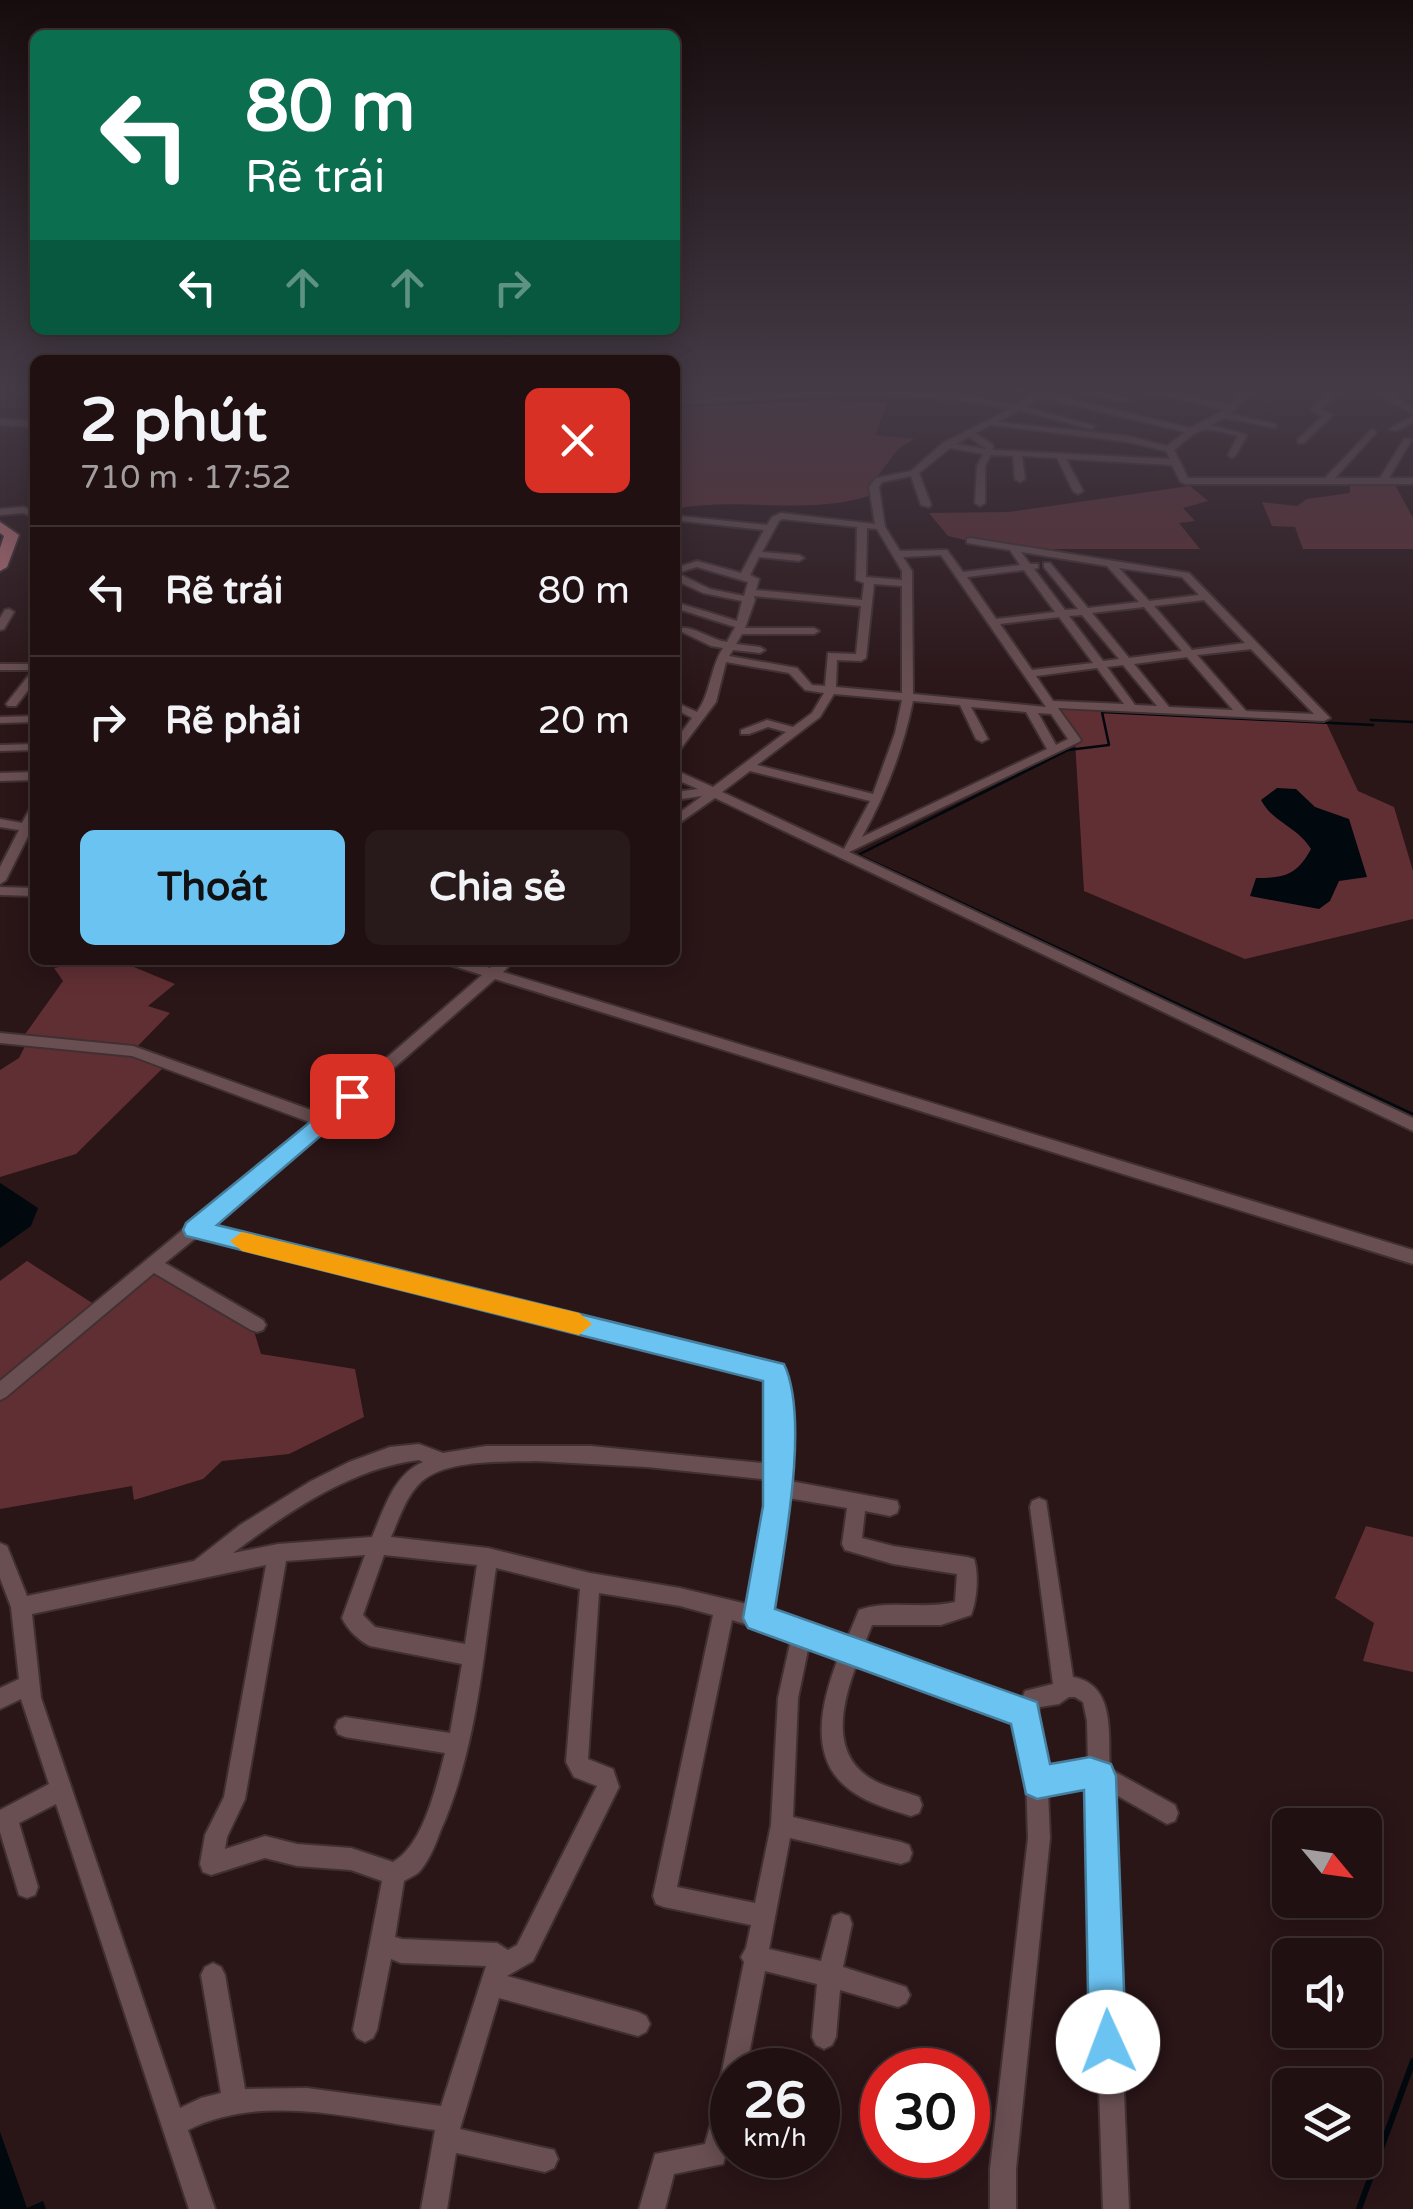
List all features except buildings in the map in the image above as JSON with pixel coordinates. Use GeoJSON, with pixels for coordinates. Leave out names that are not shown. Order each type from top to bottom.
{"type":"FeatureCollection","features":[{"type":"Feature","properties":{"kind":"main road"},"geometry":{"type":"LineString","coordinates":[[0,526],[12,535],[0,567]]}},
{"type":"Feature","properties":{"kind":"street"},"geometry":{"type":"LineString","coordinates":[[846,851],[877,800],[901,734],[908,699],[907,571],[880,527],[876,492]]}},
{"type":"Feature","properties":{"kind":"street"},"geometry":{"type":"LineString","coordinates":[[921,492],[926,505]]}},
{"type":"Feature","properties":{"kind":"street"},"geometry":{"type":"LineString","coordinates":[[980,492],[980,503]]}},
{"type":"Feature","properties":{"kind":"street"},"geometry":{"type":"LineString","coordinates":[[0,503],[30,513]]}},
{"type":"Feature","properties":{"kind":"street"},"geometry":{"type":"LineString","coordinates":[[0,512],[24,510]]}},
{"type":"Feature","properties":{"kind":"street"},"geometry":{"type":"LineString","coordinates":[[754,580],[744,576],[769,528],[781,516],[880,527]]}},
{"type":"Feature","properties":{"kind":"street"},"geometry":{"type":"LineString","coordinates":[[682,518],[769,528]]}},
{"type":"Feature","properties":{"kind":"street"},"geometry":{"type":"LineString","coordinates":[[862,526],[861,580],[906,582]]}},
{"type":"Feature","properties":{"kind":"street"},"geometry":{"type":"LineString","coordinates":[[722,658],[793,670],[809,688],[830,692],[1030,708],[1132,708],[1324,718],[1185,575],[970,541]]}},
{"type":"Feature","properties":{"kind":"street"},"geometry":{"type":"LineString","coordinates":[[1013,548],[1132,708]]}},
{"type":"Feature","properties":{"kind":"street"},"geometry":{"type":"LineString","coordinates":[[846,851],[1075,740],[944,552],[896,554]]}},
{"type":"Feature","properties":{"kind":"street"},"geometry":{"type":"LineString","coordinates":[[754,554],[799,558]]}},
{"type":"Feature","properties":{"kind":"street"},"geometry":{"type":"LineString","coordinates":[[960,575],[1088,560]]}},
{"type":"Feature","properties":{"kind":"street"},"geometry":{"type":"LineString","coordinates":[[1110,563],[1243,714]]}},
{"type":"Feature","properties":{"kind":"street"},"geometry":{"type":"LineString","coordinates":[[680,567],[697,564],[754,580]]}},
{"type":"Feature","properties":{"kind":"street"},"geometry":{"type":"LineString","coordinates":[[1046,565],[1166,710]]}},
{"type":"Feature","properties":{"kind":"street"},"geometry":{"type":"LineString","coordinates":[[680,570],[707,592],[862,603]]}},
{"type":"Feature","properties":{"kind":"street"},"geometry":{"type":"LineString","coordinates":[[680,742],[710,702],[722,658],[740,625],[754,580]]}},
{"type":"Feature","properties":{"kind":"street"},"geometry":{"type":"LineString","coordinates":[[680,818],[816,715],[830,692],[832,655],[861,658],[869,581]]}},
{"type":"Feature","properties":{"kind":"street"},"geometry":{"type":"LineString","coordinates":[[993,622],[1206,597]]}},
{"type":"Feature","properties":{"kind":"street"},"geometry":{"type":"LineString","coordinates":[[680,607],[740,625],[810,627]]}},
{"type":"Feature","properties":{"kind":"street"},"geometry":{"type":"LineString","coordinates":[[0,628],[9,612]]}},
{"type":"Feature","properties":{"kind":"street"},"geometry":{"type":"LineString","coordinates":[[681,629],[730,646],[760,650]]}},
{"type":"Feature","properties":{"kind":"street"},"geometry":{"type":"LineString","coordinates":[[1029,674],[1253,645]]}},
{"type":"Feature","properties":{"kind":"street"},"geometry":{"type":"LineString","coordinates":[[0,667],[30,670]]}},
{"type":"Feature","properties":{"kind":"street"},"geometry":{"type":"LineString","coordinates":[[30,677],[12,704],[30,703]]}},
{"type":"Feature","properties":{"kind":"street"},"geometry":{"type":"LineString","coordinates":[[964,703],[982,738]]}},
{"type":"Feature","properties":{"kind":"street"},"geometry":{"type":"LineString","coordinates":[[680,708],[700,718]]}},
{"type":"Feature","properties":{"kind":"street"},"geometry":{"type":"LineString","coordinates":[[1030,708],[1054,750]]}},
{"type":"Feature","properties":{"kind":"street"},"geometry":{"type":"LineString","coordinates":[[0,720],[30,719]]}},
{"type":"Feature","properties":{"kind":"street"},"geometry":{"type":"LineString","coordinates":[[744,732],[767,724],[794,731]]}},
{"type":"Feature","properties":{"kind":"street"},"geometry":{"type":"LineString","coordinates":[[0,748],[30,747]]}},
{"type":"Feature","properties":{"kind":"street"},"geometry":{"type":"LineString","coordinates":[[746,766],[877,800]]}},
{"type":"Feature","properties":{"kind":"street"},"geometry":{"type":"LineString","coordinates":[[0,777],[30,776]]}},
{"type":"Feature","properties":{"kind":"street"},"geometry":{"type":"LineString","coordinates":[[680,776],[846,851],[1413,1125]]}},
{"type":"Feature","properties":{"kind":"street"},"geometry":{"type":"LineString","coordinates":[[680,795],[712,792]]}},
{"type":"Feature","properties":{"kind":"street"},"geometry":{"type":"LineString","coordinates":[[0,823],[30,819]]}},
{"type":"Feature","properties":{"kind":"street"},"geometry":{"type":"LineString","coordinates":[[0,880],[30,825]]}},
{"type":"Feature","properties":{"kind":"street"},"geometry":{"type":"LineString","coordinates":[[0,892],[30,892]]}},
{"type":"Feature","properties":{"kind":"street"},"geometry":{"type":"LineString","coordinates":[[466,965],[1413,1257]]}},
{"type":"Feature","properties":{"kind":"street"},"geometry":{"type":"LineString","coordinates":[[0,1392],[324,1121],[502,965]]}},
{"type":"Feature","properties":{"kind":"street"},"geometry":{"type":"LineString","coordinates":[[0,1038],[132,1052],[324,1121]]}},
{"type":"Feature","properties":{"kind":"street"},"geometry":{"type":"LineString","coordinates":[[195,1230],[775,1372],[780,1396],[775,1536],[758,1618]]}},
{"type":"Feature","properties":{"kind":"street"},"geometry":{"type":"LineString","coordinates":[[154,1265],[257,1325]]}},
{"type":"Feature","properties":{"kind":"street"},"geometry":{"type":"LineString","coordinates":[[198,1570],[257,1526],[373,1458],[410,1451],[434,1454],[440,1460]]}},
{"type":"Feature","properties":{"kind":"street"},"geometry":{"type":"LineString","coordinates":[[473,1656],[370,1636],[352,1618],[379,1545],[414,1474],[440,1460],[604,1452],[778,1480],[890,1507]]}},
{"type":"Feature","properties":{"kind":"street"},"geometry":{"type":"LineString","coordinates":[[857,1501],[852,1544],[892,1556],[966,1566],[968,1594],[964,1608],[953,1614],[888,1611],[866,1617],[832,1703],[832,1750],[854,1781],[911,1805]]}},
{"type":"Feature","properties":{"kind":"street"},"geometry":{"type":"LineString","coordinates":[[1039,1507],[1064,1687]]}},
{"type":"Feature","properties":{"kind":"street"},"geometry":{"type":"LineString","coordinates":[[21,1607],[278,1553],[379,1545],[488,1556],[590,1582],[724,1608],[1026,1714]]}},
{"type":"Feature","properties":{"kind":"street"},"geometry":{"type":"LineString","coordinates":[[0,1552],[21,1607],[30,1684],[62,1789],[202,2209]]}},
{"type":"Feature","properties":{"kind":"street"},"geometry":{"type":"LineString","coordinates":[[278,1553],[234,1799],[214,1838],[211,1864],[265,1847],[298,1855],[352,1859],[394,1874],[412,1866],[430,1834],[472,1684],[488,1556]]}},
{"type":"Feature","properties":{"kind":"street"},"geometry":{"type":"LineString","coordinates":[[495,1976],[526,1953],[608,1786],[605,1777],[580,1768],[577,1760],[590,1582]]}},
{"type":"Feature","properties":{"kind":"street"},"geometry":{"type":"LineString","coordinates":[[724,1608],[664,1896],[762,1916]]}},
{"type":"Feature","properties":{"kind":"street"},"geometry":{"type":"LineString","coordinates":[[652,2209],[664,2162],[714,2156],[725,2116],[753,1956],[782,1825],[788,1698],[802,1633]]}},
{"type":"Feature","properties":{"kind":"street"},"geometry":{"type":"LineString","coordinates":[[0,1700],[30,1684]]}},
{"type":"Feature","properties":{"kind":"street"},"geometry":{"type":"LineString","coordinates":[[1003,2209],[1038,1854],[1037,1782],[1026,1714],[1032,1698],[1056,1695],[1064,1687],[1077,1687],[1092,1696],[1100,1776],[1116,2209]]}},
{"type":"Feature","properties":{"kind":"street"},"geometry":{"type":"LineString","coordinates":[[345,1726],[456,1744]]}},
{"type":"Feature","properties":{"kind":"street"},"geometry":{"type":"LineString","coordinates":[[1037,1782],[1090,1773],[1167,1813]]}},
{"type":"Feature","properties":{"kind":"street"},"geometry":{"type":"LineString","coordinates":[[27,1887],[7,1818],[62,1789]]}},
{"type":"Feature","properties":{"kind":"street"},"geometry":{"type":"LineString","coordinates":[[782,1825],[901,1853]]}},
{"type":"Feature","properties":{"kind":"street"},"geometry":{"type":"LineString","coordinates":[[365,2030],[394,1874]]}},
{"type":"Feature","properties":{"kind":"street"},"geometry":{"type":"LineString","coordinates":[[824,2038],[830,1975],[842,1924]]}},
{"type":"Feature","properties":{"kind":"street"},"geometry":{"type":"LineString","coordinates":[[383,1943],[402,1951],[497,1955],[495,1976],[446,2129],[434,2209]]}},
{"type":"Feature","properties":{"kind":"street"},"geometry":{"type":"LineString","coordinates":[[753,1956],[898,1995]]}},
{"type":"Feature","properties":{"kind":"street"},"geometry":{"type":"LineString","coordinates":[[213,1975],[234,2104]]}},
{"type":"Feature","properties":{"kind":"street"},"geometry":{"type":"LineString","coordinates":[[495,1976],[638,2024]]}},
{"type":"Feature","properties":{"kind":"street"},"geometry":{"type":"LineString","coordinates":[[172,2124],[186,2115],[234,2104],[326,2100],[446,2129],[545,2159]]}},
{"type":"Feature","properties":{"kind":"shaded area"},"geometry":{"type":"Polygon","coordinates":[[[680,492],[874,494],[826,504],[680,508],[680,492]]]}},
{"type":"Feature","properties":{"kind":"shaded area"},"geometry":{"type":"Polygon","coordinates":[[[1148,492],[1197,492],[1208,501],[1183,508],[1195,521],[1179,523],[1200,549],[1041,549],[970,541],[948,536],[929,513],[1009,512],[1148,492]]]}},
{"type":"Feature","properties":{"kind":"shaded area"},"geometry":{"type":"Polygon","coordinates":[[[1399,492],[1413,518],[1413,549],[1303,549],[1295,527],[1272,526],[1262,502],[1297,506],[1307,499],[1399,492]]]}},
{"type":"Feature","properties":{"kind":"shaded area"},"geometry":{"type":"Polygon","coordinates":[[[1050,704],[1324,718],[1358,791],[1394,807],[1413,871],[1413,919],[1245,959],[1084,891],[1075,741],[1050,704]]]}},
{"type":"Feature","properties":{"kind":"shaded area"},"geometry":{"type":"Polygon","coordinates":[[[1277,788],[1296,789],[1315,807],[1349,819],[1367,877],[1339,881],[1330,901],[1319,909],[1250,896],[1256,878],[1289,873],[1311,849],[1261,800],[1277,788]]]}},
{"type":"Feature","properties":{"kind":"shaded area"},"geometry":{"type":"Polygon","coordinates":[[[129,965],[175,984],[148,1006],[170,1013],[133,1051],[167,1064],[76,1154],[0,1177],[0,1070],[19,1058],[25,1046],[21,1040],[63,981],[54,968],[129,965]]]}},
{"type":"Feature","properties":{"kind":"shaded area"},"geometry":{"type":"Polygon","coordinates":[[[0,1183],[38,1208],[31,1226],[0,1248],[0,1183]]]}},
{"type":"Feature","properties":{"kind":"shaded area"},"geometry":{"type":"Polygon","coordinates":[[[27,1261],[100,1308],[154,1265],[251,1321],[261,1354],[355,1369],[364,1417],[289,1454],[222,1461],[203,1479],[134,1500],[132,1486],[0,1509],[0,1281],[27,1261]]]}},
{"type":"Feature","properties":{"kind":"shaded area"},"geometry":{"type":"Polygon","coordinates":[[[1366,1526],[1413,1537],[1413,1672],[1363,1661],[1374,1623],[1335,1598],[1366,1526]]]}},
{"type":"Feature","properties":{"kind":"shaded area"},"geometry":{"type":"Polygon","coordinates":[[[0,2132],[27,2208],[43,2201],[46,2209],[0,2209],[0,2132]]]}},
{"type":"Feature","properties":{"kind":"waterway"},"geometry":{"type":"LineString","coordinates":[[919,883],[858,855],[1068,750],[1109,745],[1102,712],[1373,725]]}},
{"type":"Feature","properties":{"kind":"waterway"},"geometry":{"type":"LineString","coordinates":[[1371,720],[1413,722]]}},
{"type":"Feature","properties":{"kind":"waterway"},"geometry":{"type":"LineString","coordinates":[[913,881],[1413,1115]]}},
{"type":"Feature","properties":{"kind":"waterway"},"geometry":{"type":"LineString","coordinates":[[1359,2209],[1413,2061]]}},
{"type":"Feature","properties":{"kind":"slow traffic"},"geometry":{"type":"LineString","coordinates":[[242,1241],[579,1324]]}},
{"type":"Feature","properties":{"kind":"route"},"geometry":{"type":"LineString","coordinates":[[352,1096],[195,1230],[775,1372],[780,1396],[780,1441],[775,1536],[758,1618],[1026,1714],[1037,1782],[1090,1773],[1100,1776],[1108,2042]]}}]}
